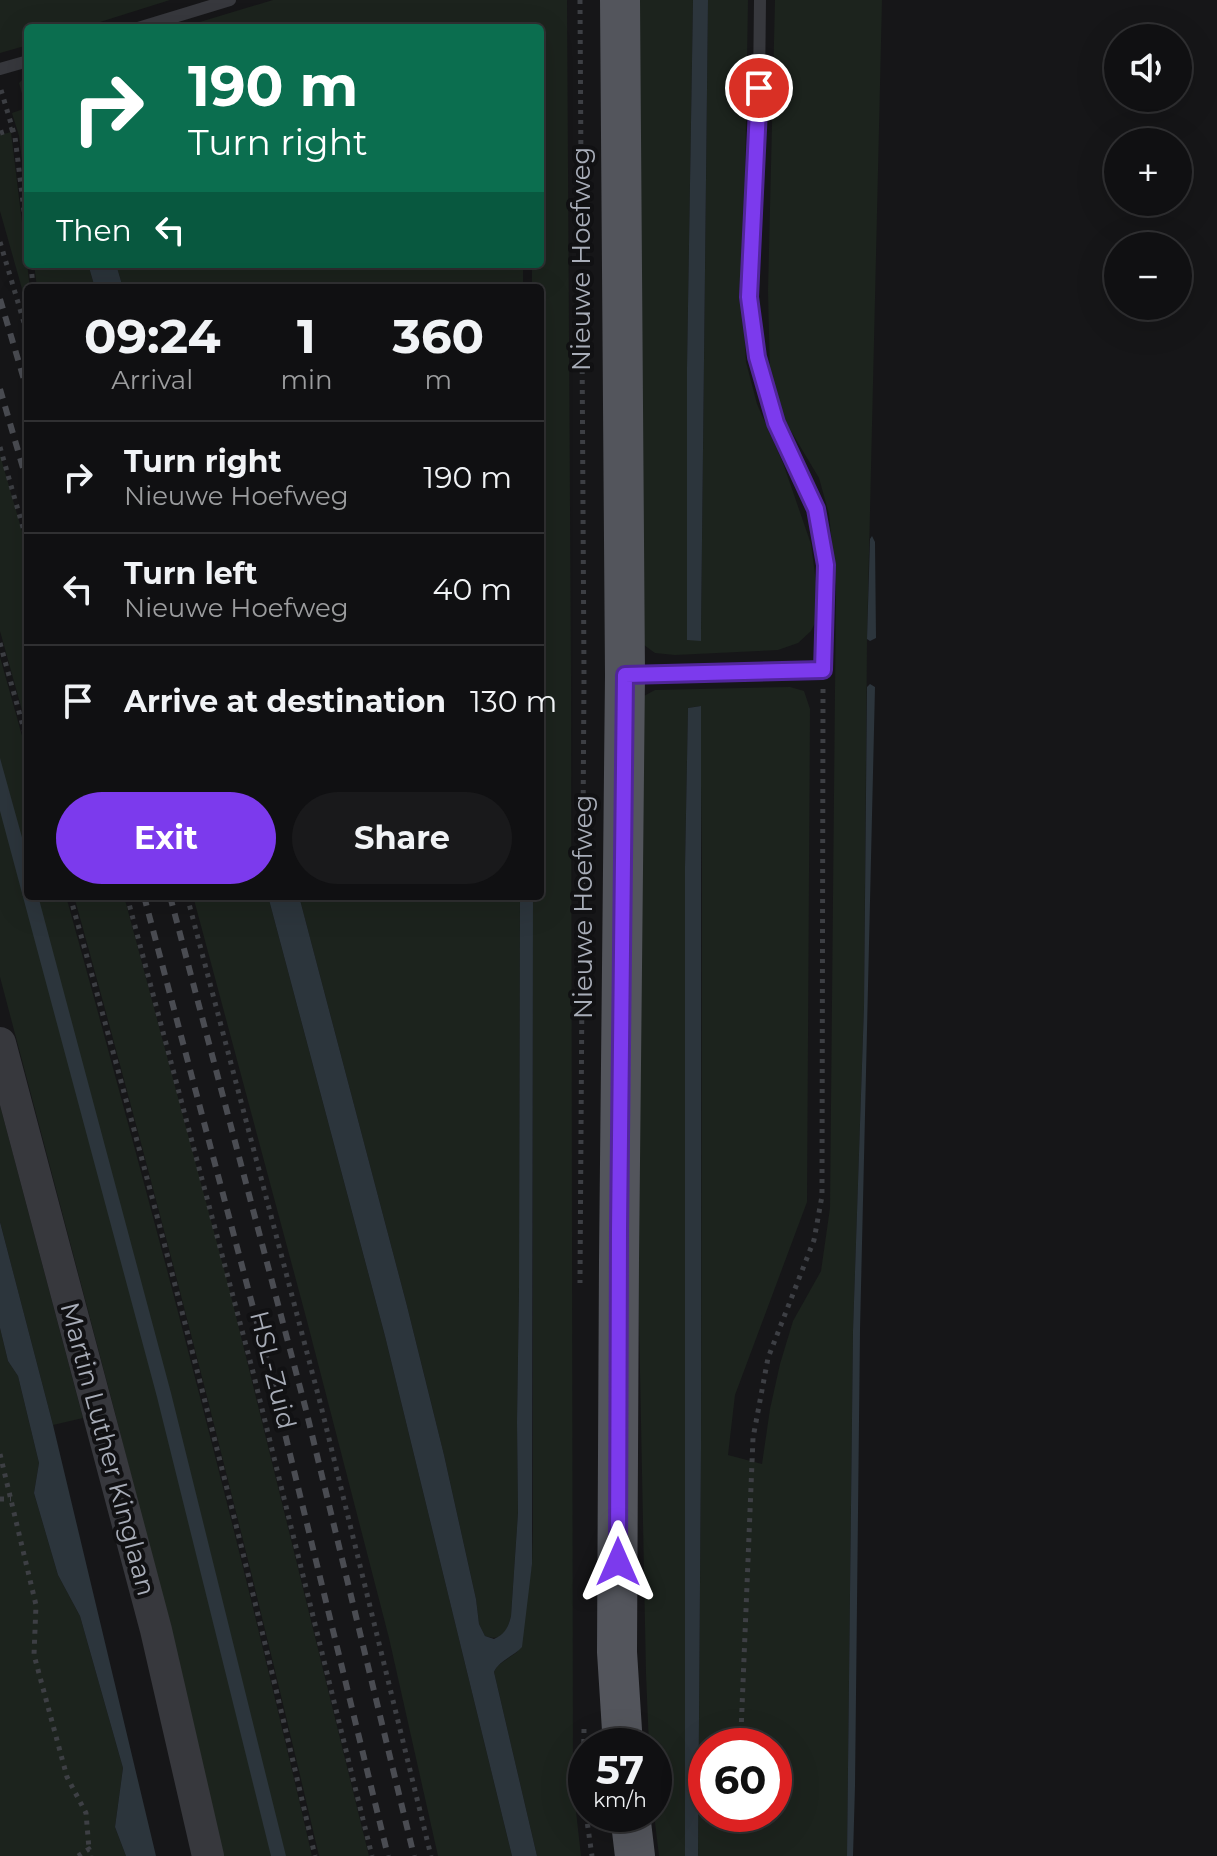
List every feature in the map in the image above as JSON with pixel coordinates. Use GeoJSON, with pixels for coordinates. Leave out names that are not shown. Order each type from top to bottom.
{"type":"FeatureCollection","features":[{"type":"Feature","properties":{"kind":"main road","name":"Nieuwe Hoefweg"},"geometry":{"type":"LineString","coordinates":[[620,0],[625,675],[617,1637],[622,1728]]}},
{"type":"Feature","properties":{"kind":"main road"},"geometry":{"type":"LineString","coordinates":[[632,1832],[635,1856]]}},
{"type":"Feature","properties":{"kind":"street","name":"Martin Luther Kinglaan"},"geometry":{"type":"LineString","coordinates":[[0,1043],[156,1630],[208,1856]]}},
{"type":"Feature","properties":{"kind":"lane"},"geometry":{"type":"LineString","coordinates":[[151,24],[230,0]]}},
{"type":"Feature","properties":{"kind":"lane"},"geometry":{"type":"LineString","coordinates":[[625,675],[823,670],[826,565],[816,509],[776,423],[757,357],[749,297],[760,0]]}},
{"type":"Feature","properties":{"kind":"lane"},"geometry":{"type":"LineString","coordinates":[[0,69],[24,62]]}},
{"type":"Feature","properties":{"kind":"path","name":"Nieuwe Hoefweg"},"geometry":{"type":"LineString","coordinates":[[580,0],[584,644],[581,1291]]}},
{"type":"Feature","properties":{"kind":"path"},"geometry":{"type":"LineString","coordinates":[[0,85],[13,129],[24,213]]}},
{"type":"Feature","properties":{"kind":"path"},"geometry":{"type":"LineString","coordinates":[[0,133],[13,129]]}},
{"type":"Feature","properties":{"kind":"path"},"geometry":{"type":"LineString","coordinates":[[0,242],[24,323]]}},
{"type":"Feature","properties":{"kind":"path"},"geometry":{"type":"LineString","coordinates":[[0,447],[24,531]]}},
{"type":"Feature","properties":{"kind":"path"},"geometry":{"type":"LineString","coordinates":[[0,643],[24,730]]}},
{"type":"Feature","properties":{"kind":"path"},"geometry":{"type":"LineString","coordinates":[[741,1728],[753,1438],[768,1358],[814,1240],[822,1196],[823,670]]}},
{"type":"Feature","properties":{"kind":"path"},"geometry":{"type":"LineString","coordinates":[[71,900],[201,1385],[315,1856]]}},
{"type":"Feature","properties":{"kind":"path","name":"HSL-Zuid"},"geometry":{"type":"LineString","coordinates":[[128,900],[252,1368],[372,1856]]}},
{"type":"Feature","properties":{"kind":"path","name":"HSL-Zuid"},"geometry":{"type":"LineString","coordinates":[[188,900],[317,1391],[431,1856]]}},
{"type":"Feature","properties":{"kind":"path"},"geometry":{"type":"LineString","coordinates":[[0,1454],[36,1605],[34,1655],[67,1777],[86,1813],[90,1852],[78,1856]]}},
{"type":"Feature","properties":{"kind":"path"},"geometry":{"type":"LineString","coordinates":[[0,1499],[11,1499]]}},
{"type":"Feature","properties":{"kind":"path"},"geometry":{"type":"LineString","coordinates":[[584,1718],[584,1728]]}},
{"type":"Feature","properties":{"kind":"path"},"geometry":{"type":"LineString","coordinates":[[589,1832],[592,1856]]}},
{"type":"Feature","properties":{"kind":"shaded area"},"geometry":{"type":"Polygon","coordinates":[[[0,0],[170,0],[94,24],[24,24],[24,46],[0,53],[0,0]]]}},
{"type":"Feature","properties":{"kind":"shaded area"},"geometry":{"type":"Polygon","coordinates":[[[273,0],[567,0],[573,1728],[568,1728],[568,1832],[578,1832],[581,1856],[537,1856],[494,1672],[497,1666],[517,1652],[532,1564],[533,900],[544,900],[544,284],[532,284],[532,268],[544,268],[544,24],[193,24],[273,0]]]}},
{"type":"Feature","properties":{"kind":"shaded area"},"geometry":{"type":"Polygon","coordinates":[[[638,0],[693,0],[687,368],[687,640],[701,640],[708,0],[748,0],[743,307],[746,362],[757,404],[783,463],[811,544],[816,582],[816,621],[811,631],[798,643],[778,650],[675,655],[655,653],[644,645],[638,0]]]}},
{"type":"Feature","properties":{"kind":"shaded area"},"geometry":{"type":"Polygon","coordinates":[[[693,0],[708,0],[701,641],[687,640],[687,368],[693,0]]]}},
{"type":"Feature","properties":{"kind":"shaded area"},"geometry":{"type":"Polygon","coordinates":[[[775,0],[882,0],[867,639],[864,1006],[853,1331],[847,1856],[698,1856],[698,1832],[792,1832],[792,1728],[699,1728],[700,706],[688,708],[685,867],[685,1856],[659,1856],[656,1832],[672,1832],[672,1728],[648,1728],[637,1221],[644,696],[655,690],[790,687],[804,691],[810,709],[807,1202],[735,1395],[728,1455],[762,1464],[780,1364],[793,1321],[821,1271],[830,1208],[836,586],[829,514],[819,478],[773,401],[768,291],[775,0]]]}},
{"type":"Feature","properties":{"kind":"shaded area"},"geometry":{"type":"Polygon","coordinates":[[[24,78],[24,101],[19,83],[24,78]]]}},
{"type":"Feature","properties":{"kind":"shaded area"},"geometry":{"type":"Polygon","coordinates":[[[24,109],[24,178],[19,136],[12,113],[24,109]]]}},
{"type":"Feature","properties":{"kind":"shaded area"},"geometry":{"type":"Polygon","coordinates":[[[11,132],[24,239],[24,268],[28,268],[30,284],[24,284],[24,296],[0,211],[0,135],[11,132]]]}},
{"type":"Feature","properties":{"kind":"shaded area"},"geometry":{"type":"Polygon","coordinates":[[[34,268],[89,268],[94,284],[36,284],[34,268]]]}},
{"type":"Feature","properties":{"kind":"shaded area"},"geometry":{"type":"Polygon","coordinates":[[[89,268],[117,268],[122,284],[94,284],[89,268]]]}},
{"type":"Feature","properties":{"kind":"shaded area"},"geometry":{"type":"Polygon","coordinates":[[[117,268],[523,268],[523,284],[122,284],[117,268]]]}},
{"type":"Feature","properties":{"kind":"shaded area"},"geometry":{"type":"Polygon","coordinates":[[[0,455],[24,538],[24,718],[0,631],[0,455]]]}},
{"type":"Feature","properties":{"kind":"shaded area"},"geometry":{"type":"Polygon","coordinates":[[[872,536],[875,542],[876,638],[870,641],[867,639],[872,536]]]}},
{"type":"Feature","properties":{"kind":"shaded area"},"geometry":{"type":"Polygon","coordinates":[[[0,657],[24,743],[24,900],[67,900],[194,1374],[312,1856],[222,1856],[171,1633],[0,977],[0,657]]]}},
{"type":"Feature","properties":{"kind":"shaded area"},"geometry":{"type":"Polygon","coordinates":[[[870,684],[875,687],[860,1330],[855,1786],[853,1856],[847,1856],[853,1331],[864,1006],[867,687],[870,684]]]}},
{"type":"Feature","properties":{"kind":"shaded area"},"geometry":{"type":"Polygon","coordinates":[[[701,706],[699,1728],[688,1728],[688,1832],[698,1832],[698,1856],[685,1856],[685,867],[688,708],[701,706]]]}},
{"type":"Feature","properties":{"kind":"shaded area"},"geometry":{"type":"Polygon","coordinates":[[[0,758],[24,845],[24,900],[39,900],[40,903],[171,1393],[286,1856],[271,1856],[157,1397],[0,811],[0,758]]]}},
{"type":"Feature","properties":{"kind":"shaded area"},"geometry":{"type":"Polygon","coordinates":[[[75,900],[125,900],[229,1288],[369,1856],[319,1856],[139,1135],[75,900]]]}},
{"type":"Feature","properties":{"kind":"shaded area"},"geometry":{"type":"Polygon","coordinates":[[[194,900],[269,900],[385,1336],[512,1856],[438,1856],[389,1638],[194,900]]]}},
{"type":"Feature","properties":{"kind":"shaded area"},"geometry":{"type":"Polygon","coordinates":[[[269,900],[300,900],[444,1455],[479,1624],[485,1636],[494,1639],[506,1630],[511,1616],[518,1513],[520,900],[533,900],[532,1564],[522,1647],[494,1672],[537,1856],[512,1856],[385,1336],[269,900]]]}},
{"type":"Feature","properties":{"kind":"shaded area"},"geometry":{"type":"Polygon","coordinates":[[[300,900],[520,900],[518,1513],[511,1616],[506,1631],[500,1637],[485,1636],[479,1624],[444,1455],[300,900]]]}},
{"type":"Feature","properties":{"kind":"shaded area"},"geometry":{"type":"Polygon","coordinates":[[[0,1105],[83,1418],[53,1425],[0,1222],[0,1105]]]}},
{"type":"Feature","properties":{"kind":"shaded area"},"geometry":{"type":"Polygon","coordinates":[[[0,1222],[53,1425],[156,1856],[126,1856],[115,1827],[123,1768],[80,1616],[58,1575],[34,1493],[39,1463],[18,1376],[8,1361],[0,1328],[0,1222]]]}},
{"type":"Feature","properties":{"kind":"shaded area"},"geometry":{"type":"Polygon","coordinates":[[[0,1328],[8,1361],[18,1376],[39,1463],[34,1493],[58,1575],[80,1616],[123,1768],[115,1827],[126,1856],[0,1856],[0,1328]]]}},
{"type":"Feature","properties":{"kind":"railway"},"geometry":{"type":"LineString","coordinates":[[0,299],[24,380]]}},
{"type":"Feature","properties":{"kind":"railway"},"geometry":{"type":"LineString","coordinates":[[0,389],[24,471]]}},
{"type":"Feature","properties":{"kind":"railway"},"geometry":{"type":"LineString","coordinates":[[145,900],[268,1364],[388,1856]]}},
{"type":"Feature","properties":{"kind":"railway"},"geometry":{"type":"LineString","coordinates":[[171,900],[306,1410],[414,1856]]}},
{"type":"Feature","properties":{"kind":"route"},"geometry":{"type":"LineString","coordinates":[[618,1562],[625,675],[823,670],[826,565],[816,509],[776,423],[757,357],[749,297],[759,88]]}}]}
